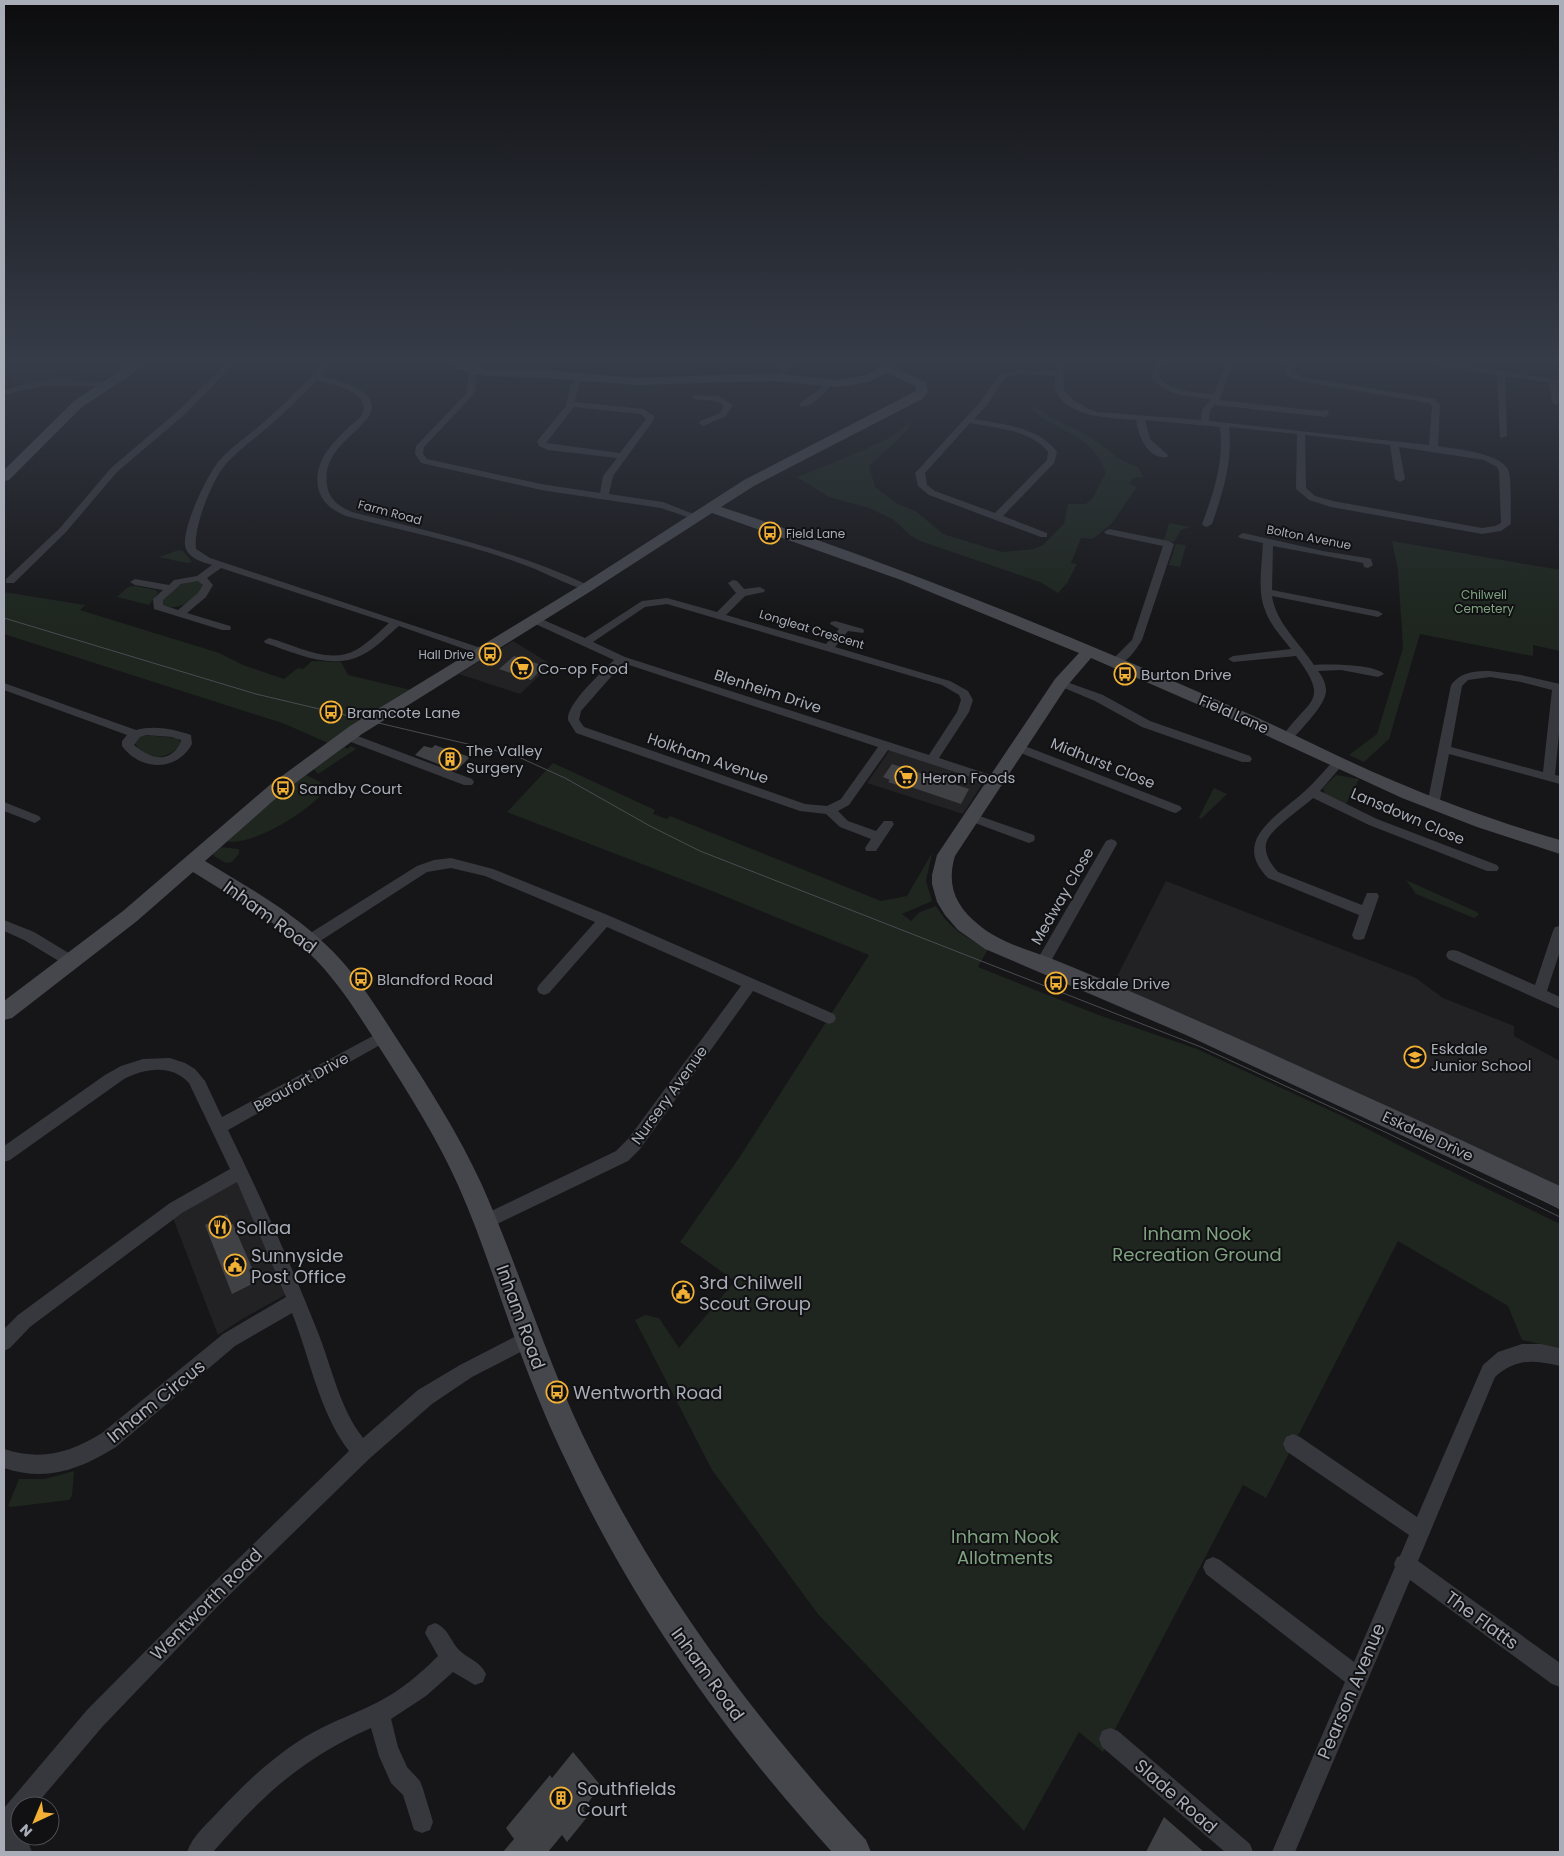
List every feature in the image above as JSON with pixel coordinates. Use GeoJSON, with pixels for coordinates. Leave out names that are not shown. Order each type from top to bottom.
{"type":"FeatureCollection","features":[{"type":"Feature","properties":{"kind":"street"},"geometry":{"type":"LineString","coordinates":[[4,477],[33,449]]}},
{"type":"Feature","properties":{"kind":"street"},"geometry":{"type":"LineString","coordinates":[[10,581],[63,530],[114,470],[139,449]]}},
{"type":"Feature","properties":{"kind":"street"},"geometry":{"type":"LineString","coordinates":[[238,449],[227,458],[212,479],[201,504],[190,546],[197,555],[482,652]]}},
{"type":"Feature","properties":{"kind":"street","name":"Farm Road"},"geometry":{"type":"LineString","coordinates":[[333,449],[324,462],[322,473],[327,499],[335,508],[350,514],[522,560],[563,576],[586,588]]}},
{"type":"Feature","properties":{"kind":"street"},"geometry":{"type":"LineString","coordinates":[[420,449],[419,454],[424,461],[541,487],[703,512]]}},
{"type":"Feature","properties":{"kind":"street"},"geometry":{"type":"LineString","coordinates":[[561,449],[623,456]]}},
{"type":"Feature","properties":{"kind":"street"},"geometry":{"type":"LineString","coordinates":[[604,496],[608,476],[629,449]]}},
{"type":"Feature","properties":{"kind":"street"},"geometry":{"type":"LineString","coordinates":[[4,1012],[130,916],[277,788],[347,736],[536,620],[703,512],[770,471],[814,449]]}},
{"type":"Feature","properties":{"kind":"street"},"geometry":{"type":"LineString","coordinates":[[941,449],[921,470],[920,480],[923,486],[932,493],[1044,535]]}},
{"type":"Feature","properties":{"kind":"street"},"geometry":{"type":"LineString","coordinates":[[997,517],[1051,461],[1053,457],[1052,449]]}},
{"type":"Feature","properties":{"kind":"street"},"geometry":{"type":"LineString","coordinates":[[1154,449],[1164,452]]}},
{"type":"Feature","properties":{"kind":"street"},"geometry":{"type":"LineString","coordinates":[[1207,524],[1212,500],[1224,473],[1227,449]]}},
{"type":"Feature","properties":{"kind":"street"},"geometry":{"type":"LineString","coordinates":[[1301,449],[1301,489],[1312,498],[1331,504],[1482,531],[1494,530],[1504,526],[1506,521],[1504,471],[1500,465],[1479,456],[1437,449]]}},
{"type":"Feature","properties":{"kind":"street"},"geometry":{"type":"LineString","coordinates":[[1395,449],[1400,479]]}},
{"type":"Feature","properties":{"kind":"street","name":"Field Lane"},"geometry":{"type":"LineString","coordinates":[[703,512],[897,574],[1288,737],[1433,805],[1560,847]]}},
{"type":"Feature","properties":{"kind":"street"},"geometry":{"type":"LineString","coordinates":[[1109,532],[1169,544],[1137,640],[1130,650],[1114,663]]}},
{"type":"Feature","properties":{"kind":"street","name":"Bolton Avenue"},"geometry":{"type":"LineString","coordinates":[[1243,536],[1367,562],[1368,565]]}},
{"type":"Feature","properties":{"kind":"street"},"geometry":{"type":"LineString","coordinates":[[1268,542],[1267,592],[1271,612],[1310,668],[1320,686],[1320,696],[1288,737]]}},
{"type":"Feature","properties":{"kind":"street"},"geometry":{"type":"LineString","coordinates":[[220,564],[200,578],[183,580],[170,588],[158,599],[156,605],[158,608],[226,628]]}},
{"type":"Feature","properties":{"kind":"street"},"geometry":{"type":"LineString","coordinates":[[178,614],[208,589],[207,582],[200,578]]}},
{"type":"Feature","properties":{"kind":"street"},"geometry":{"type":"LineString","coordinates":[[135,582],[170,588]]}},
{"type":"Feature","properties":{"kind":"street"},"geometry":{"type":"LineString","coordinates":[[733,583],[742,592]]}},
{"type":"Feature","properties":{"kind":"street"},"geometry":{"type":"LineString","coordinates":[[719,616],[742,592],[760,590]]}},
{"type":"Feature","properties":{"kind":"street"},"geometry":{"type":"LineString","coordinates":[[1267,592],[1350,612],[1378,614]]}},
{"type":"Feature","properties":{"kind":"street","name":"Longleat Crescent"},"geometry":{"type":"LineString","coordinates":[[585,643],[638,607],[648,603],[672,602],[946,683],[964,693],[967,700],[966,707],[932,760]]}},
{"type":"Feature","properties":{"kind":"street","name":"Blenheim Drive"},"geometry":{"type":"LineString","coordinates":[[536,620],[621,659],[996,781]]}},
{"type":"Feature","properties":{"kind":"street"},"geometry":{"type":"LineString","coordinates":[[268,641],[323,658],[343,658],[362,650],[397,622]]}},
{"type":"Feature","properties":{"kind":"street"},"geometry":{"type":"LineString","coordinates":[[828,648],[840,626],[858,631]]}},
{"type":"Feature","properties":{"kind":"street","name":"Eskdale Drive"},"geometry":{"type":"LineString","coordinates":[[1088,652],[1061,683],[946,855],[940,879],[945,901],[959,919],[977,935],[1010,952],[1042,964],[1286,1070],[1560,1198]]}},
{"type":"Feature","properties":{"kind":"street"},"geometry":{"type":"LineString","coordinates":[[1233,659],[1243,654],[1298,652]]}},
{"type":"Feature","properties":{"kind":"street","name":"Holkham Avenue"},"geometry":{"type":"LineString","coordinates":[[621,659],[575,712],[574,721],[580,730],[804,808],[829,810]]}},
{"type":"Feature","properties":{"kind":"street"},"geometry":{"type":"LineString","coordinates":[[1310,668],[1341,668],[1363,675],[1378,674]]}},
{"type":"Feature","properties":{"kind":"street"},"geometry":{"type":"LineString","coordinates":[[1433,805],[1444,748],[1457,685],[1466,676],[1489,673],[1559,688],[1555,778],[1444,748]]}},
{"type":"Feature","properties":{"kind":"street"},"geometry":{"type":"LineString","coordinates":[[1061,683],[1098,698],[1146,724],[1246,759]]}},
{"type":"Feature","properties":{"kind":"street"},"geometry":{"type":"LineString","coordinates":[[4,686],[136,734]]}},
{"type":"Feature","properties":{"kind":"street"},"geometry":{"type":"LineString","coordinates":[[347,736],[468,782]]}},
{"type":"Feature","properties":{"kind":"street"},"geometry":{"type":"LineString","coordinates":[[879,837],[844,824],[829,810],[838,807],[850,798],[886,745]]}},
{"type":"Feature","properties":{"kind":"street","name":"Midhurst Close"},"geometry":{"type":"LineString","coordinates":[[1017,747],[1086,772],[1129,792],[1176,809]]}},
{"type":"Feature","properties":{"kind":"street"},"geometry":{"type":"LineString","coordinates":[[1339,762],[1312,792],[1268,829],[1261,838],[1260,850],[1265,867],[1281,878],[1366,912]]}},
{"type":"Feature","properties":{"kind":"street"},"geometry":{"type":"LineString","coordinates":[[446,788],[455,778]]}},
{"type":"Feature","properties":{"kind":"street","name":"Lansdown Close"},"geometry":{"type":"LineString","coordinates":[[1312,792],[1381,826],[1492,868]]}},
{"type":"Feature","properties":{"kind":"street"},"geometry":{"type":"LineString","coordinates":[[4,806],[35,819]]}},
{"type":"Feature","properties":{"kind":"street"},"geometry":{"type":"LineString","coordinates":[[971,817],[1028,838]]}},
{"type":"Feature","properties":{"kind":"street"},"geometry":{"type":"LineString","coordinates":[[871,848],[888,824]]}},
{"type":"Feature","properties":{"kind":"street","name":"Medway Close"},"geometry":{"type":"LineString","coordinates":[[1042,964],[1111,844]]}},
{"type":"Feature","properties":{"kind":"street","name":"Inham Road"},"geometry":{"type":"LineString","coordinates":[[192,862],[255,902],[309,941],[345,981],[384,1036],[441,1126],[462,1168],[485,1222],[555,1408],[598,1498],[671,1623],[745,1725],[854,1852]]}},
{"type":"Feature","properties":{"kind":"street"},"geometry":{"type":"LineString","coordinates":[[309,941],[426,867],[451,863],[488,872],[605,920],[829,1018]]}},
{"type":"Feature","properties":{"kind":"street"},"geometry":{"type":"LineString","coordinates":[[1359,935],[1372,896]]}},
{"type":"Feature","properties":{"kind":"street"},"geometry":{"type":"LineString","coordinates":[[544,989],[605,920]]}},
{"type":"Feature","properties":{"kind":"street"},"geometry":{"type":"LineString","coordinates":[[4,925],[29,936],[72,962]]}},
{"type":"Feature","properties":{"kind":"street"},"geometry":{"type":"LineString","coordinates":[[1538,994],[1560,932]]}},
{"type":"Feature","properties":{"kind":"street"},"geometry":{"type":"LineString","coordinates":[[1453,955],[1560,1003]]}},
{"type":"Feature","properties":{"kind":"street","name":"Nursery Avenue"},"geometry":{"type":"LineString","coordinates":[[485,1222],[622,1156],[634,1144],[751,983]]}},
{"type":"Feature","properties":{"kind":"street","name":"Beaufort Drive"},"geometry":{"type":"LineString","coordinates":[[219,1127],[384,1036]]}},
{"type":"Feature","properties":{"kind":"street"},"geometry":{"type":"LineString","coordinates":[[4,1155],[117,1076],[141,1066],[156,1064],[184,1069],[193,1077],[199,1087],[241,1171],[317,1351],[338,1416],[346,1432],[362,1452]]}},
{"type":"Feature","properties":{"kind":"street"},"geometry":{"type":"LineString","coordinates":[[4,1342],[24,1321],[176,1208],[241,1171]]}},
{"type":"Feature","properties":{"kind":"street","name":"Inham Circus"},"geometry":{"type":"LineString","coordinates":[[4,1459],[21,1465],[52,1466],[93,1451],[109,1440],[229,1340],[296,1301]]}},
{"type":"Feature","properties":{"kind":"street","name":"Wentworth Road"},"geometry":{"type":"LineString","coordinates":[[4,1826],[95,1718],[136,1675],[278,1532],[362,1452],[425,1397],[466,1371],[528,1339]]}},
{"type":"Feature","properties":{"kind":"street","name":"Pearson Avenue"},"geometry":{"type":"LineString","coordinates":[[1283,1852],[1404,1564],[1488,1371],[1501,1360],[1517,1353],[1537,1352],[1560,1357]]}},
{"type":"Feature","properties":{"kind":"street"},"geometry":{"type":"LineString","coordinates":[[1293,1444],[1419,1530]]}},
{"type":"Feature","properties":{"kind":"street","name":"The Flatts"},"geometry":{"type":"LineString","coordinates":[[1404,1564],[1560,1676]]}},
{"type":"Feature","properties":{"kind":"street"},"geometry":{"type":"LineString","coordinates":[[1213,1567],[1356,1677]]}},
{"type":"Feature","properties":{"kind":"street"},"geometry":{"type":"LineString","coordinates":[[435,1634],[452,1658],[475,1674]]}},
{"type":"Feature","properties":{"kind":"street"},"geometry":{"type":"LineString","coordinates":[[198,1852],[232,1815],[298,1754],[313,1744],[403,1701],[430,1681],[452,1658]]}},
{"type":"Feature","properties":{"kind":"street"},"geometry":{"type":"LineString","coordinates":[[380,1713],[387,1748],[399,1775],[412,1789],[422,1822]]}},
{"type":"Feature","properties":{"kind":"street","name":"Slade Road"},"geometry":{"type":"LineString","coordinates":[[1110,1739],[1242,1852]]}},
{"type":"Feature","properties":{"kind":"street"},"geometry":{"type":"LineString","coordinates":[[4,1838],[21,1852]]}},
{"type":"Feature","properties":{"kind":"shaded area"},"geometry":{"type":"Polygon","coordinates":[[[513,641],[549,663],[539,676],[520,694],[459,674],[513,641]]]}},
{"type":"Feature","properties":{"kind":"shaded area"},"geometry":{"type":"Polygon","coordinates":[[[891,748],[986,778],[963,814],[867,783],[891,748]]]}},
{"type":"Feature","properties":{"kind":"shaded area","name":"Eskdale Junior School"},"geometry":{"type":"Polygon","coordinates":[[[1166,881],[1416,978],[1443,998],[1514,1026],[1514,1036],[1560,1061],[1560,1188],[1278,1058],[1112,986],[1166,881]]]}},
{"type":"Feature","properties":{"kind":"shaded area"},"geometry":{"type":"Polygon","coordinates":[[[238,1181],[289,1293],[242,1319],[218,1335],[173,1218],[238,1181]]]}},
{"type":"Feature","properties":{"kind":"green space"},"geometry":{"type":"Polygon","coordinates":[[[866,449],[888,449],[869,466],[875,487],[896,503],[917,512],[943,534],[1002,552],[1034,549],[1043,545],[1064,524],[1068,504],[1086,504],[1092,499],[1106,473],[1091,449],[1106,449],[1126,462],[1138,467],[1143,477],[1133,478],[1129,484],[1137,487],[1112,523],[1093,539],[1081,538],[1071,563],[1077,564],[1067,583],[1058,593],[1040,582],[920,541],[911,536],[894,520],[869,508],[829,497],[797,477],[866,449]]]}},
{"type":"Feature","properties":{"kind":"green space"},"geometry":{"type":"Polygon","coordinates":[[[1169,523],[1190,527],[1181,530],[1174,542],[1164,540],[1169,523]]]}},
{"type":"Feature","properties":{"kind":"green space","name":"Chilwell Cemetery"},"geometry":{"type":"Polygon","coordinates":[[[1392,541],[1560,570],[1560,651],[1533,645],[1533,656],[1420,634],[1389,739],[1364,762],[1349,755],[1377,734],[1403,648],[1398,570],[1392,541]]]}},
{"type":"Feature","properties":{"kind":"green space"},"geometry":{"type":"Polygon","coordinates":[[[1176,544],[1186,545],[1180,567],[1169,565],[1176,544]]]}},
{"type":"Feature","properties":{"kind":"green space"},"geometry":{"type":"Polygon","coordinates":[[[179,550],[183,551],[192,562],[187,563],[159,557],[179,550]]]}},
{"type":"Feature","properties":{"kind":"green space"},"geometry":{"type":"Polygon","coordinates":[[[199,581],[204,584],[204,590],[189,601],[173,607],[161,605],[163,599],[171,590],[187,583],[199,581]]]}},
{"type":"Feature","properties":{"kind":"green space"},"geometry":{"type":"Polygon","coordinates":[[[135,586],[156,590],[158,593],[149,605],[117,597],[128,587],[135,586]]]}},
{"type":"Feature","properties":{"kind":"green space"},"geometry":{"type":"Polygon","coordinates":[[[4,592],[85,605],[80,610],[219,653],[243,665],[284,679],[298,668],[303,669],[312,661],[341,662],[348,675],[411,690],[328,743],[285,724],[4,634],[4,592]]]}},
{"type":"Feature","properties":{"kind":"green space"},"geometry":{"type":"Polygon","coordinates":[[[143,735],[178,738],[181,744],[164,756],[151,756],[139,749],[134,742],[143,735]]]}},
{"type":"Feature","properties":{"kind":"green space"},"geometry":{"type":"Polygon","coordinates":[[[351,746],[356,749],[318,774],[314,769],[345,747],[347,749],[351,746]]]}},
{"type":"Feature","properties":{"kind":"green space"},"geometry":{"type":"Polygon","coordinates":[[[553,763],[655,810],[653,814],[667,819],[670,816],[881,901],[907,896],[932,853],[926,881],[932,901],[902,914],[911,921],[920,912],[936,906],[941,914],[959,932],[988,949],[978,967],[1096,1014],[1197,1049],[1340,1115],[1560,1224],[1560,1348],[1522,1340],[1508,1306],[1398,1241],[1266,1498],[1243,1485],[1103,1752],[1079,1732],[1024,1831],[818,1614],[712,1470],[635,1320],[645,1315],[659,1318],[679,1348],[735,1281],[680,1242],[739,1158],[869,955],[712,891],[507,812],[553,763]]]}},
{"type":"Feature","properties":{"kind":"green space"},"geometry":{"type":"Polygon","coordinates":[[[306,775],[320,782],[324,791],[307,808],[278,826],[247,840],[235,842],[225,840],[287,788],[306,775]]]}},
{"type":"Feature","properties":{"kind":"green space"},"geometry":{"type":"Polygon","coordinates":[[[1336,775],[1359,779],[1346,804],[1325,795],[1323,788],[1336,775]]]}},
{"type":"Feature","properties":{"kind":"green space"},"geometry":{"type":"Polygon","coordinates":[[[1214,788],[1227,794],[1201,819],[1199,817],[1214,788]]]}},
{"type":"Feature","properties":{"kind":"green space"},"geometry":{"type":"Polygon","coordinates":[[[219,847],[239,849],[239,854],[232,862],[226,863],[213,854],[219,847]]]}},
{"type":"Feature","properties":{"kind":"green space"},"geometry":{"type":"Polygon","coordinates":[[[1406,880],[1477,912],[1479,915],[1474,918],[1416,894],[1406,880]]]}},
{"type":"Feature","properties":{"kind":"green space"},"geometry":{"type":"Polygon","coordinates":[[[74,1471],[72,1496],[69,1500],[8,1506],[19,1479],[45,1479],[74,1471]]]}},
{"type":"Feature","properties":{"kind":"building","name":"Co-op Food"},"geometry":{"type":"Polygon","coordinates":[[[514,656],[545,666],[531,680],[499,669],[514,656]]]}},
{"type":"Feature","properties":{"kind":"building","name":"The Valley Surgery"},"geometry":{"type":"Polygon","coordinates":[[[435,745],[470,757],[456,771],[415,755],[424,746],[432,748],[435,745]]]}},
{"type":"Feature","properties":{"kind":"building"},"geometry":{"type":"Polygon","coordinates":[[[892,764],[969,789],[961,804],[902,784],[900,786],[888,782],[890,780],[883,777],[892,764]]]}},
{"type":"Feature","properties":{"kind":"building"},"geometry":{"type":"Polygon","coordinates":[[[227,1214],[252,1268],[249,1270],[254,1283],[232,1294],[205,1225],[227,1214]]]}},
{"type":"Feature","properties":{"kind":"building","name":"Southfields Court"},"geometry":{"type":"Polygon","coordinates":[[[573,1752],[601,1786],[583,1809],[588,1816],[567,1842],[562,1835],[548,1852],[503,1852],[514,1839],[506,1828],[550,1775],[552,1778],[573,1752]]]}},
{"type":"Feature","properties":{"kind":"building"},"geometry":{"type":"Polygon","coordinates":[[[1164,1817],[1204,1852],[1146,1852],[1164,1817]]]}},
{"type":"Feature","properties":{"kind":"tram line"},"geometry":{"type":"LineString","coordinates":[[4,618],[256,694],[514,755],[565,778],[650,826],[700,851],[1201,1047],[1385,1132],[1560,1217]]}},
{"type":"Feature","properties":{"kind":"tram line"},"geometry":{"type":"LineString","coordinates":[[1525,1191],[1560,1209]]}},
{"type":"Feature","properties":{"kind":"place","name":"Field Lane"},"geometry":{"type":"Point","coordinates":[770,533]}},
{"type":"Feature","properties":{"kind":"place","name":"Hall Drive"},"geometry":{"type":"Point","coordinates":[490,654]}},
{"type":"Feature","properties":{"kind":"place","name":"Co-op Food"},"geometry":{"type":"Point","coordinates":[522,668]}},
{"type":"Feature","properties":{"kind":"place","name":"Burton Drive"},"geometry":{"type":"Point","coordinates":[1125,674]}},
{"type":"Feature","properties":{"kind":"place","name":"Bramcote Lane"},"geometry":{"type":"Point","coordinates":[331,712]}},
{"type":"Feature","properties":{"kind":"place","name":"The Valley Surgery"},"geometry":{"type":"Point","coordinates":[450,759]}},
{"type":"Feature","properties":{"kind":"place","name":"Heron Foods"},"geometry":{"type":"Point","coordinates":[906,777]}},
{"type":"Feature","properties":{"kind":"place","name":"Sandby Court"},"geometry":{"type":"Point","coordinates":[283,788]}},
{"type":"Feature","properties":{"kind":"place","name":"Blandford Road"},"geometry":{"type":"Point","coordinates":[361,979]}},
{"type":"Feature","properties":{"kind":"place","name":"Eskdale Drive"},"geometry":{"type":"Point","coordinates":[1056,983]}},
{"type":"Feature","properties":{"kind":"place","name":"Eskdale Junior School"},"geometry":{"type":"Point","coordinates":[1415,1057]}},
{"type":"Feature","properties":{"kind":"place","name":"Sollaa"},"geometry":{"type":"Point","coordinates":[220,1227]}},
{"type":"Feature","properties":{"kind":"place","name":"Sunnyside Post Office"},"geometry":{"type":"Point","coordinates":[235,1265]}},
{"type":"Feature","properties":{"kind":"place","name":"3rd Chilwell Scout Group"},"geometry":{"type":"Point","coordinates":[683,1292]}},
{"type":"Feature","properties":{"kind":"place","name":"Wentworth Road"},"geometry":{"type":"Point","coordinates":[557,1392]}},
{"type":"Feature","properties":{"kind":"place","name":"Southfields Court"},"geometry":{"type":"Point","coordinates":[561,1798]}},
{"type":"Feature","properties":{"kind":"park label","name":"Inham Nook Recreation Ground"},"geometry":{"type":"Point","coordinates":[1197,1243]}},
{"type":"Feature","properties":{"kind":"park label","name":"Inham Nook Allotments"},"geometry":{"type":"Point","coordinates":[1005,1546]}}]}
